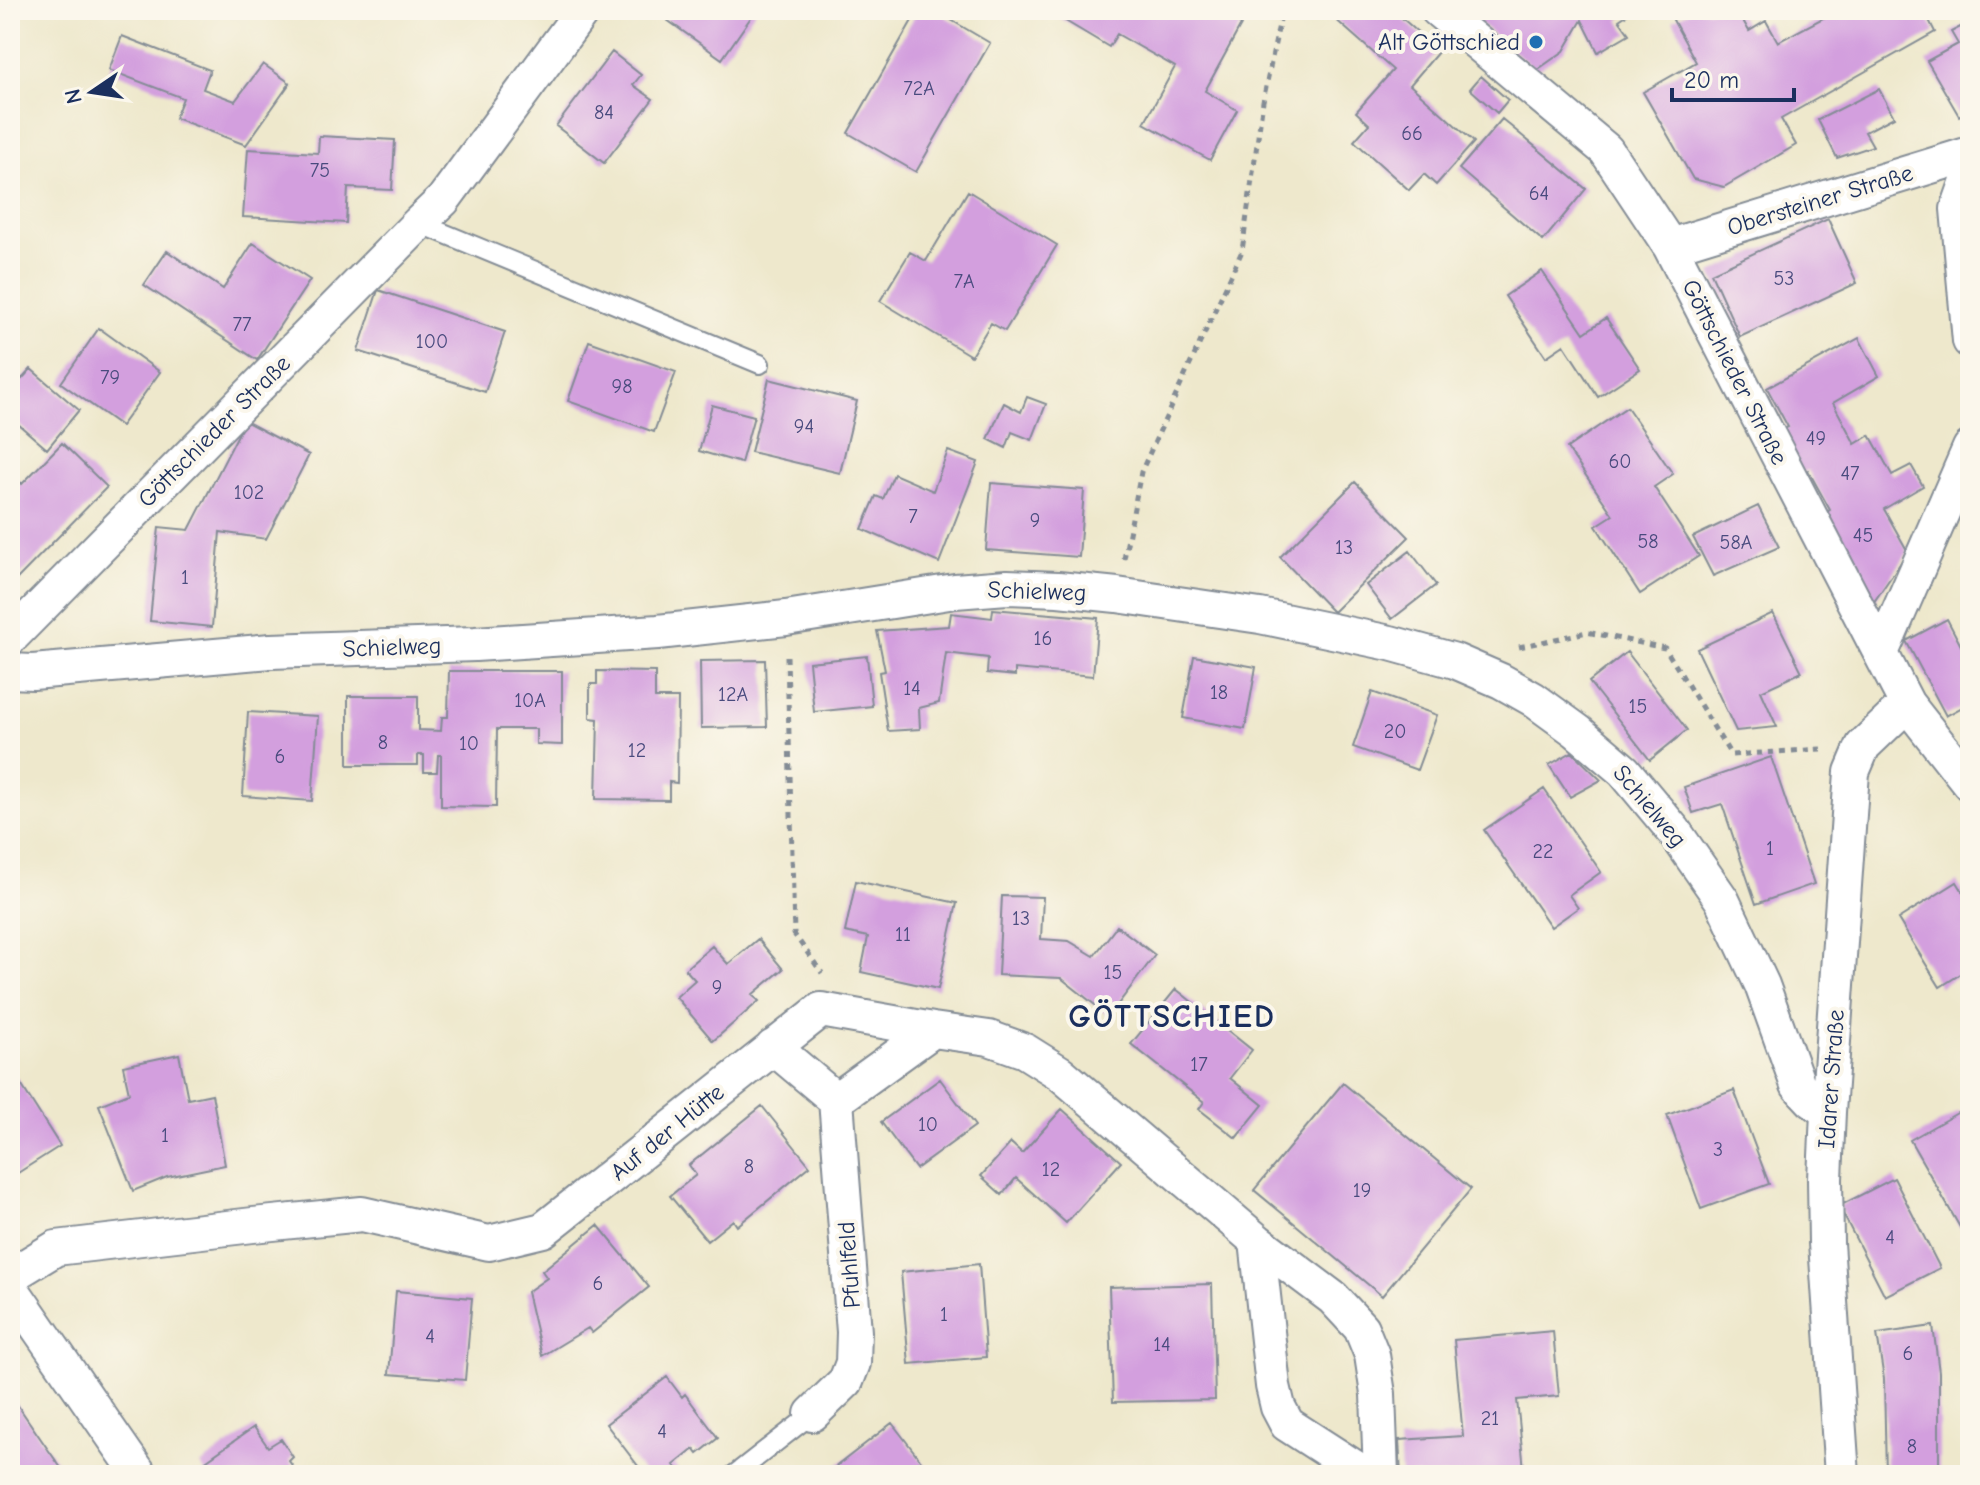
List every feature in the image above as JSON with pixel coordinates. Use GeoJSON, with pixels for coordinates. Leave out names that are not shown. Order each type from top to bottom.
{"type":"FeatureCollection","features":[{"type":"Feature","properties":{"kind":"street","name":"Göttschieder Straße"},"geometry":{"type":"LineString","coordinates":[[10,638],[443,200],[583,10]]}},
{"type":"Feature","properties":{"kind":"street","name":"Göttschieder Straße"},"geometry":{"type":"LineString","coordinates":[[1438,10],[1606,150],[1670,246],[1907,704],[1970,784]]}},
{"type":"Feature","properties":{"kind":"street","name":"Obersteiner Straße"},"geometry":{"type":"LineString","coordinates":[[1670,246],[1970,154]]}},
{"type":"Feature","properties":{"kind":"street"},"geometry":{"type":"LineString","coordinates":[[1970,175],[1958,209],[1970,341]]}},
{"type":"Feature","properties":{"kind":"street"},"geometry":{"type":"LineString","coordinates":[[1881,653],[1970,448]]}},
{"type":"Feature","properties":{"kind":"street","name":"Schielweg"},"geometry":{"type":"LineString","coordinates":[[10,671],[33,672],[271,651],[584,638],[786,618],[955,591],[1007,587],[1117,595],[1260,616],[1390,643],[1455,661],[1501,681],[1533,699],[1577,731],[1624,771],[1674,831],[1722,900],[1762,985],[1798,1085],[1828,1112]]}},
{"type":"Feature","properties":{"kind":"street","name":"Idarer Straße"},"geometry":{"type":"LineString","coordinates":[[1842,1475],[1826,1243],[1825,1179],[1852,772],[1863,746],[1907,704]]}},
{"type":"Feature","properties":{"kind":"street","name":"Auf der Hütte"},"geometry":{"type":"LineString","coordinates":[[10,1276],[56,1248],[362,1214],[489,1243],[543,1230],[821,1010],[989,1038],[1025,1051],[1060,1073],[1257,1241],[1333,1298],[1361,1328],[1372,1355],[1378,1394],[1381,1475]]}},
{"type":"Feature","properties":{"kind":"street"},"geometry":{"type":"LineString","coordinates":[[773,1047],[836,1100],[933,1030]]}},
{"type":"Feature","properties":{"kind":"street","name":"Pfuhlfeld"},"geometry":{"type":"LineString","coordinates":[[812,1414],[846,1381],[853,1363],[854,1332],[836,1100]]}},
{"type":"Feature","properties":{"kind":"street"},"geometry":{"type":"LineString","coordinates":[[1257,1241],[1278,1407],[1287,1424],[1366,1475]]}},
{"type":"Feature","properties":{"kind":"street"},"geometry":{"type":"LineString","coordinates":[[10,1287],[140,1475]]}},
{"type":"Feature","properties":{"kind":"lane"},"geometry":{"type":"LineString","coordinates":[[419,223],[760,364]]}},
{"type":"Feature","properties":{"kind":"lane"},"geometry":{"type":"LineString","coordinates":[[734,1475],[812,1414]]}},
{"type":"Feature","properties":{"kind":"path"},"geometry":{"type":"LineString","coordinates":[[1117,595],[1141,472],[1242,251],[1263,101],[1282,10]]}},
{"type":"Feature","properties":{"kind":"path"},"geometry":{"type":"LineString","coordinates":[[786,618],[794,934]]}},
{"type":"Feature","properties":{"kind":"path"},"geometry":{"type":"LineString","coordinates":[[1514,648],[1587,632],[1665,648],[1731,755],[1863,746]]}},
{"type":"Feature","properties":{"kind":"building"},"geometry":{"type":"Polygon","coordinates":[[[653,10],[756,10],[722,59],[653,10]]]}},
{"type":"Feature","properties":{"kind":"building"},"geometry":{"type":"Polygon","coordinates":[[[918,10],[934,10],[990,43],[916,172],[848,133],[918,10]]]}},
{"type":"Feature","properties":{"kind":"building"},"geometry":{"type":"Polygon","coordinates":[[[1047,10],[1216,10],[1241,25],[1205,91],[1237,110],[1210,160],[1144,123],[1175,67],[1117,34],[1109,47],[1047,10]]]}},
{"type":"Feature","properties":{"kind":"building"},"geometry":{"type":"Polygon","coordinates":[[[1325,10],[1393,10],[1439,51],[1410,85],[1474,142],[1436,185],[1424,174],[1409,190],[1354,141],[1369,124],[1356,112],[1393,70],[1325,10]]]}},
{"type":"Feature","properties":{"kind":"building","name":"Alt Göttschied"},"geometry":{"type":"Polygon","coordinates":[[[1464,10],[1634,10],[1619,20],[1629,34],[1598,52],[1582,20],[1564,51],[1537,70],[1464,10]]]}},
{"type":"Feature","properties":{"kind":"building"},"geometry":{"type":"Polygon","coordinates":[[[1691,10],[1737,10],[1749,31],[1766,21],[1778,42],[1838,10],[1924,10],[1935,32],[1781,119],[1796,145],[1724,187],[1693,179],[1643,92],[1696,62],[1673,20],[1691,10]]]}},
{"type":"Feature","properties":{"kind":"building"},"geometry":{"type":"Polygon","coordinates":[[[1970,22],[1970,110],[1959,116],[1927,61],[1958,44],[1951,32],[1970,22]]]}},
{"type":"Feature","properties":{"kind":"building"},"geometry":{"type":"Polygon","coordinates":[[[122,36],[210,70],[203,89],[235,101],[263,64],[290,83],[246,145],[175,118],[183,98],[109,70],[122,36]]]}},
{"type":"Feature","properties":{"kind":"building"},"geometry":{"type":"Polygon","coordinates":[[[612,52],[641,75],[633,85],[653,99],[604,163],[556,126],[612,52]]]}},
{"type":"Feature","properties":{"kind":"building"},"geometry":{"type":"Polygon","coordinates":[[[1481,76],[1508,100],[1497,113],[1470,89],[1481,76]]]}},
{"type":"Feature","properties":{"kind":"building"},"geometry":{"type":"Polygon","coordinates":[[[1879,89],[1894,117],[1865,132],[1873,146],[1837,158],[1818,120],[1879,89]]]}},
{"type":"Feature","properties":{"kind":"building"},"geometry":{"type":"Polygon","coordinates":[[[1502,119],[1586,189],[1543,241],[1459,169],[1502,119]]]}},
{"type":"Feature","properties":{"kind":"building"},"geometry":{"type":"Polygon","coordinates":[[[319,136],[395,140],[392,190],[348,188],[346,223],[243,217],[248,149],[318,153],[319,136]]]}},
{"type":"Feature","properties":{"kind":"building"},"geometry":{"type":"Polygon","coordinates":[[[968,191],[1057,245],[1005,331],[991,323],[971,356],[880,301],[910,252],[926,261],[968,191]]]}},
{"type":"Feature","properties":{"kind":"building"},"geometry":{"type":"Polygon","coordinates":[[[1828,219],[1857,283],[1740,337],[1711,273],[1828,219]]]}},
{"type":"Feature","properties":{"kind":"building"},"geometry":{"type":"Polygon","coordinates":[[[253,243],[310,280],[257,360],[144,285],[167,251],[223,289],[253,243]]]}},
{"type":"Feature","properties":{"kind":"building"},"geometry":{"type":"Polygon","coordinates":[[[1542,271],[1584,333],[1606,318],[1640,369],[1598,397],[1564,345],[1546,357],[1505,296],[1542,271]]]}},
{"type":"Feature","properties":{"kind":"building"},"geometry":{"type":"Polygon","coordinates":[[[378,290],[505,332],[485,392],[358,351],[378,290]]]}},
{"type":"Feature","properties":{"kind":"building"},"geometry":{"type":"Polygon","coordinates":[[[99,328],[160,372],[121,426],[61,383],[99,328]]]}},
{"type":"Feature","properties":{"kind":"building"},"geometry":{"type":"Polygon","coordinates":[[[1859,338],[1879,376],[1833,403],[1855,444],[1870,435],[1892,475],[1911,465],[1923,486],[1884,509],[1908,552],[1869,609],[1818,518],[1830,510],[1808,470],[1800,474],[1778,432],[1788,427],[1767,388],[1859,338]]]}},
{"type":"Feature","properties":{"kind":"building"},"geometry":{"type":"Polygon","coordinates":[[[589,341],[676,372],[654,432],[568,401],[589,341]]]}},
{"type":"Feature","properties":{"kind":"building"},"geometry":{"type":"Polygon","coordinates":[[[10,369],[22,379],[31,369],[79,410],[47,449],[10,417],[10,369]]]}},
{"type":"Feature","properties":{"kind":"building"},"geometry":{"type":"Polygon","coordinates":[[[769,379],[857,401],[840,473],[751,452],[769,379]]]}},
{"type":"Feature","properties":{"kind":"building"},"geometry":{"type":"Polygon","coordinates":[[[1027,397],[1046,404],[1032,440],[1012,432],[1006,448],[988,439],[1004,403],[1021,412],[1027,397]]]}},
{"type":"Feature","properties":{"kind":"building"},"geometry":{"type":"Polygon","coordinates":[[[712,405],[754,416],[741,463],[699,451],[712,405]]]}},
{"type":"Feature","properties":{"kind":"building"},"geometry":{"type":"Polygon","coordinates":[[[1627,407],[1673,474],[1654,487],[1699,556],[1640,594],[1596,526],[1613,515],[1567,448],[1627,407]]]}},
{"type":"Feature","properties":{"kind":"building"},"geometry":{"type":"Polygon","coordinates":[[[245,421],[309,455],[266,539],[220,532],[212,627],[150,621],[159,527],[189,530],[245,421]]]}},
{"type":"Feature","properties":{"kind":"building"},"geometry":{"type":"Polygon","coordinates":[[[62,443],[107,487],[15,581],[10,576],[10,472],[22,484],[62,443]]]}},
{"type":"Feature","properties":{"kind":"building"},"geometry":{"type":"Polygon","coordinates":[[[948,451],[978,462],[939,563],[862,529],[876,496],[883,499],[894,474],[933,491],[948,451]]]}},
{"type":"Feature","properties":{"kind":"building"},"geometry":{"type":"Polygon","coordinates":[[[1355,482],[1409,537],[1333,612],[1280,557],[1355,482]]]}},
{"type":"Feature","properties":{"kind":"building"},"geometry":{"type":"Polygon","coordinates":[[[991,483],[1084,490],[1079,557],[986,550],[991,483]]]}},
{"type":"Feature","properties":{"kind":"building"},"geometry":{"type":"Polygon","coordinates":[[[1758,506],[1779,547],[1713,576],[1693,537],[1758,506]]]}},
{"type":"Feature","properties":{"kind":"building"},"geometry":{"type":"Polygon","coordinates":[[[1410,551],[1436,585],[1392,619],[1366,585],[1410,551]]]}},
{"type":"Feature","properties":{"kind":"building"},"geometry":{"type":"Polygon","coordinates":[[[993,609],[1098,618],[1093,676],[1015,669],[1015,676],[987,673],[988,658],[946,653],[939,703],[919,708],[920,729],[888,731],[879,672],[885,671],[877,631],[949,626],[951,613],[992,618],[993,609]]]}},
{"type":"Feature","properties":{"kind":"building"},"geometry":{"type":"Polygon","coordinates":[[[1773,613],[1802,672],[1761,691],[1777,727],[1736,731],[1697,649],[1773,613]]]}},
{"type":"Feature","properties":{"kind":"building"},"geometry":{"type":"Polygon","coordinates":[[[1947,619],[1970,663],[1970,703],[1946,716],[1906,641],[1947,619]]]}},
{"type":"Feature","properties":{"kind":"building"},"geometry":{"type":"Polygon","coordinates":[[[1627,652],[1687,730],[1650,760],[1589,682],[1627,652]]]}},
{"type":"Feature","properties":{"kind":"building"},"geometry":{"type":"Polygon","coordinates":[[[867,656],[872,706],[814,712],[809,662],[867,656]]]}},
{"type":"Feature","properties":{"kind":"building"},"geometry":{"type":"Polygon","coordinates":[[[1194,656],[1256,667],[1245,729],[1183,718],[1194,656]]]}},
{"type":"Feature","properties":{"kind":"building"},"geometry":{"type":"Polygon","coordinates":[[[765,660],[767,727],[701,728],[700,661],[765,660]]]}},
{"type":"Feature","properties":{"kind":"building"},"geometry":{"type":"Polygon","coordinates":[[[449,671],[562,671],[562,745],[536,744],[536,729],[497,729],[496,807],[441,806],[441,755],[438,755],[437,772],[424,772],[424,755],[418,755],[418,765],[348,765],[348,696],[418,696],[418,730],[441,731],[442,717],[448,717],[449,671]]]}},
{"type":"Feature","properties":{"kind":"building"},"geometry":{"type":"Polygon","coordinates":[[[597,671],[655,672],[655,698],[678,698],[677,783],[669,782],[669,800],[596,799],[598,719],[590,718],[590,684],[597,684],[597,671]]]}},
{"type":"Feature","properties":{"kind":"building"},"geometry":{"type":"Polygon","coordinates":[[[1372,692],[1437,715],[1417,770],[1353,747],[1372,692]]]}},
{"type":"Feature","properties":{"kind":"building"},"geometry":{"type":"Polygon","coordinates":[[[248,712],[318,716],[312,801],[243,796],[248,712]]]}},
{"type":"Feature","properties":{"kind":"building"},"geometry":{"type":"Polygon","coordinates":[[[1572,752],[1601,780],[1570,797],[1549,765],[1572,752]]]}},
{"type":"Feature","properties":{"kind":"building"},"geometry":{"type":"Polygon","coordinates":[[[1771,757],[1814,884],[1756,904],[1722,804],[1693,813],[1684,787],[1771,757]]]}},
{"type":"Feature","properties":{"kind":"building"},"geometry":{"type":"Polygon","coordinates":[[[1544,789],[1601,872],[1569,895],[1578,908],[1551,927],[1484,830],[1544,789]]]}},
{"type":"Feature","properties":{"kind":"building"},"geometry":{"type":"Polygon","coordinates":[[[856,881],[957,903],[938,989],[861,972],[868,937],[845,932],[856,881]]]}},
{"type":"Feature","properties":{"kind":"building"},"geometry":{"type":"Polygon","coordinates":[[[1957,882],[1970,903],[1970,968],[1940,987],[1898,919],[1957,882]]]}},
{"type":"Feature","properties":{"kind":"building"},"geometry":{"type":"Polygon","coordinates":[[[1002,896],[1043,897],[1041,939],[1069,941],[1094,956],[1117,926],[1155,955],[1109,1016],[1061,978],[998,975],[1002,896]]]}},
{"type":"Feature","properties":{"kind":"building"},"geometry":{"type":"Polygon","coordinates":[[[758,939],[783,969],[752,995],[759,1001],[713,1041],[676,997],[695,980],[685,969],[712,946],[728,964],[758,939]]]}},
{"type":"Feature","properties":{"kind":"building"},"geometry":{"type":"Polygon","coordinates":[[[1176,989],[1252,1050],[1230,1078],[1263,1105],[1236,1138],[1199,1109],[1204,1102],[1131,1044],[1176,989]]]}},
{"type":"Feature","properties":{"kind":"building"},"geometry":{"type":"Polygon","coordinates":[[[179,1054],[188,1099],[212,1094],[225,1165],[167,1177],[133,1191],[99,1105],[129,1093],[123,1066],[179,1054]]]}},
{"type":"Feature","properties":{"kind":"building"},"geometry":{"type":"Polygon","coordinates":[[[10,1067],[60,1146],[10,1178],[10,1067]]]}},
{"type":"Feature","properties":{"kind":"building"},"geometry":{"type":"Polygon","coordinates":[[[940,1079],[975,1126],[916,1169],[881,1122],[940,1079]]]}},
{"type":"Feature","properties":{"kind":"building"},"geometry":{"type":"Polygon","coordinates":[[[1343,1083],[1471,1189],[1382,1296],[1254,1190],[1343,1083]]]}},
{"type":"Feature","properties":{"kind":"building"},"geometry":{"type":"Polygon","coordinates":[[[1734,1090],[1769,1184],[1701,1209],[1667,1115],[1734,1090]]]}},
{"type":"Feature","properties":{"kind":"building"},"geometry":{"type":"Polygon","coordinates":[[[762,1106],[810,1166],[737,1226],[733,1220],[707,1241],[670,1196],[696,1175],[689,1165],[762,1106]]]}},
{"type":"Feature","properties":{"kind":"building"},"geometry":{"type":"Polygon","coordinates":[[[1062,1109],[1121,1162],[1066,1223],[1016,1178],[1002,1195],[981,1176],[1011,1143],[1022,1153],[1062,1109]]]}},
{"type":"Feature","properties":{"kind":"building"},"geometry":{"type":"Polygon","coordinates":[[[1959,1112],[1970,1131],[1970,1233],[1965,1236],[1910,1140],[1959,1112]]]}},
{"type":"Feature","properties":{"kind":"building"},"geometry":{"type":"Polygon","coordinates":[[[1894,1178],[1940,1268],[1885,1296],[1839,1206],[1894,1178]]]}},
{"type":"Feature","properties":{"kind":"building"},"geometry":{"type":"Polygon","coordinates":[[[598,1225],[649,1287],[592,1333],[588,1328],[542,1356],[527,1292],[547,1278],[542,1271],[598,1225]]]}},
{"type":"Feature","properties":{"kind":"building"},"geometry":{"type":"Polygon","coordinates":[[[979,1264],[986,1357],[909,1364],[901,1272],[979,1264]]]}},
{"type":"Feature","properties":{"kind":"building"},"geometry":{"type":"Polygon","coordinates":[[[1212,1284],[1215,1400],[1113,1402],[1109,1287],[1212,1284]]]}},
{"type":"Feature","properties":{"kind":"building"},"geometry":{"type":"Polygon","coordinates":[[[396,1291],[472,1298],[465,1380],[389,1374],[396,1291]]]}},
{"type":"Feature","properties":{"kind":"building"},"geometry":{"type":"Polygon","coordinates":[[[1933,1326],[1939,1372],[1939,1474],[1886,1475],[1884,1379],[1877,1334],[1933,1326]]]}},
{"type":"Feature","properties":{"kind":"building"},"geometry":{"type":"Polygon","coordinates":[[[1553,1331],[1559,1396],[1517,1400],[1524,1469],[1466,1475],[1401,1475],[1399,1440],[1463,1436],[1454,1340],[1553,1331]]]}},
{"type":"Feature","properties":{"kind":"building"},"geometry":{"type":"Polygon","coordinates":[[[667,1377],[682,1397],[685,1394],[718,1438],[698,1454],[694,1449],[674,1465],[678,1469],[670,1475],[645,1475],[606,1424],[667,1377]]]}},
{"type":"Feature","properties":{"kind":"building"},"geometry":{"type":"Polygon","coordinates":[[[10,1394],[66,1475],[21,1475],[17,1469],[10,1473],[10,1394]]]}},
{"type":"Feature","properties":{"kind":"building"},"geometry":{"type":"Polygon","coordinates":[[[892,1423],[932,1475],[825,1475],[892,1423]]]}},
{"type":"Feature","properties":{"kind":"building"},"geometry":{"type":"Polygon","coordinates":[[[254,1427],[268,1447],[281,1439],[293,1457],[289,1461],[299,1475],[207,1475],[200,1465],[254,1427]]]}},
{"type":"Feature","properties":{"kind":"place","name":"Alt Göttschied"},"geometry":{"type":"Point","coordinates":[1536,42]}},
{"type":"Feature","properties":{"kind":"district","name":"GÖTTSCHIED"},"geometry":{"type":"Point","coordinates":[1172,1016]}}]}
